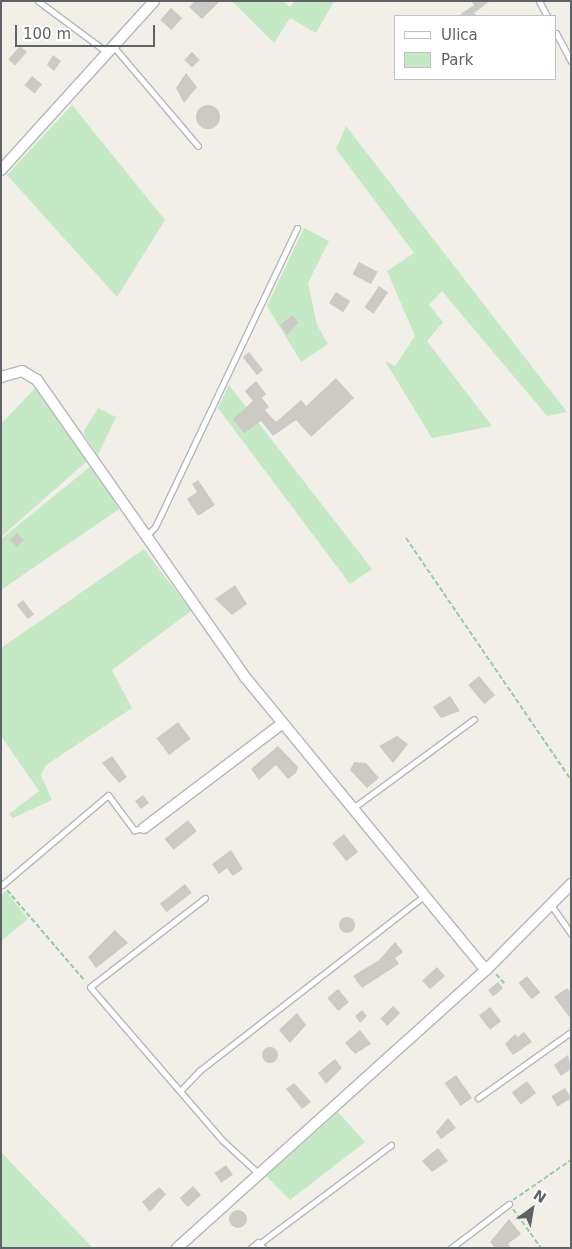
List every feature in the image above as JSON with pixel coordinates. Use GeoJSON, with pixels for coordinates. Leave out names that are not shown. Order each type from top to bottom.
{"type":"FeatureCollection","features":[{"type":"Feature","properties":{"kind":"street"},"geometry":{"type":"LineString","coordinates":[[1,170],[154,1]]}},
{"type":"Feature","properties":{"kind":"street"},"geometry":{"type":"LineString","coordinates":[[1,377],[22,372],[37,380],[144,538],[283,723],[424,896],[488,968]]}},
{"type":"Feature","properties":{"kind":"street"},"geometry":{"type":"LineString","coordinates":[[144,828],[283,723]]}},
{"type":"Feature","properties":{"kind":"street"},"geometry":{"type":"LineString","coordinates":[[177,1248],[488,968],[571,884]]}},
{"type":"Feature","properties":{"kind":"lane"},"geometry":{"type":"LineString","coordinates":[[38,1],[110,49],[198,146]]}},
{"type":"Feature","properties":{"kind":"lane"},"geometry":{"type":"LineString","coordinates":[[539,1],[546,15]]}},
{"type":"Feature","properties":{"kind":"lane"},"geometry":{"type":"LineString","coordinates":[[557,35],[571,61]]}},
{"type":"Feature","properties":{"kind":"lane"},"geometry":{"type":"LineString","coordinates":[[144,538],[155,527],[298,228]]}},
{"type":"Feature","properties":{"kind":"lane"},"geometry":{"type":"LineString","coordinates":[[353,808],[474,718]]}},
{"type":"Feature","properties":{"kind":"lane"},"geometry":{"type":"LineString","coordinates":[[2,885],[108,796],[134,830],[144,828]]}},
{"type":"Feature","properties":{"kind":"lane"},"geometry":{"type":"LineString","coordinates":[[180,1091],[199,1071],[424,896]]}},
{"type":"Feature","properties":{"kind":"lane"},"geometry":{"type":"LineString","coordinates":[[205,898],[90,987],[222,1140],[260,1175]]}},
{"type":"Feature","properties":{"kind":"lane"},"geometry":{"type":"LineString","coordinates":[[551,905],[571,934]]}},
{"type":"Feature","properties":{"kind":"lane"},"geometry":{"type":"LineString","coordinates":[[478,1098],[571,1032]]}},
{"type":"Feature","properties":{"kind":"lane"},"geometry":{"type":"LineString","coordinates":[[251,1248],[261,1246],[391,1145]]}},
{"type":"Feature","properties":{"kind":"lane"},"geometry":{"type":"LineString","coordinates":[[451,1248],[509,1204]]}},
{"type":"Feature","properties":{"kind":"path"},"geometry":{"type":"LineString","coordinates":[[406,538],[571,780]]}},
{"type":"Feature","properties":{"kind":"path"},"geometry":{"type":"LineString","coordinates":[[2,885],[90,987]]}},
{"type":"Feature","properties":{"kind":"path"},"geometry":{"type":"LineString","coordinates":[[488,968],[505,984]]}},
{"type":"Feature","properties":{"kind":"path"},"geometry":{"type":"LineString","coordinates":[[541,1248],[509,1204],[571,1160]]}},
{"type":"Feature","properties":{"kind":"green space"},"geometry":{"type":"Polygon","coordinates":[[[232,1],[283,1],[290,7],[295,1],[334,1],[316,33],[290,18],[274,43],[232,1]]]}},
{"type":"Feature","properties":{"kind":"green space"},"geometry":{"type":"Polygon","coordinates":[[[72,105],[165,220],[117,297],[7,175],[72,105]]]}},
{"type":"Feature","properties":{"kind":"green space"},"geometry":{"type":"Polygon","coordinates":[[[346,126],[567,412],[547,416],[442,291],[429,305],[443,322],[427,341],[492,426],[432,438],[385,361],[395,366],[415,336],[387,271],[414,253],[336,149],[346,126]]]}},
{"type":"Feature","properties":{"kind":"green space"},"geometry":{"type":"Polygon","coordinates":[[[304,228],[329,241],[308,283],[317,325],[328,344],[301,362],[267,306],[304,228]]]}},
{"type":"Feature","properties":{"kind":"green space"},"geometry":{"type":"Polygon","coordinates":[[[229,385],[372,569],[350,584],[218,408],[229,385]]]}},
{"type":"Feature","properties":{"kind":"green space"},"geometry":{"type":"Polygon","coordinates":[[[37,386],[87,461],[1,537],[1,424],[37,386]]]}},
{"type":"Feature","properties":{"kind":"green space"},"geometry":{"type":"Polygon","coordinates":[[[98,408],[116,417],[98,455],[83,433],[98,408]]]}},
{"type":"Feature","properties":{"kind":"green space"},"geometry":{"type":"Polygon","coordinates":[[[91,466],[119,509],[1,590],[1,539],[91,466]]]}},
{"type":"Feature","properties":{"kind":"green space"},"geometry":{"type":"Polygon","coordinates":[[[144,549],[191,611],[112,670],[132,708],[46,765],[41,775],[52,800],[13,818],[9,814],[39,791],[1,736],[1,648],[144,549]]]}},
{"type":"Feature","properties":{"kind":"green space"},"geometry":{"type":"Polygon","coordinates":[[[6,891],[28,919],[1,941],[1,895],[6,891]]]}},
{"type":"Feature","properties":{"kind":"green space"},"geometry":{"type":"Polygon","coordinates":[[[338,1112],[365,1142],[290,1200],[266,1176],[338,1112]]]}},
{"type":"Feature","properties":{"kind":"green space"},"geometry":{"type":"Polygon","coordinates":[[[1,1152],[92,1247],[91,1248],[1,1248],[1,1152]]]}},
{"type":"Feature","properties":{"kind":"building"},"geometry":{"type":"Polygon","coordinates":[[[195,1],[220,1],[202,19],[189,7],[195,1]]]}},
{"type":"Feature","properties":{"kind":"building"},"geometry":{"type":"Polygon","coordinates":[[[471,1],[490,1],[474,13],[476,15],[459,15],[474,5],[471,1]]]}},
{"type":"Feature","properties":{"kind":"building"},"geometry":{"type":"Polygon","coordinates":[[[171,8],[182,18],[171,30],[160,20],[171,8]]]}},
{"type":"Feature","properties":{"kind":"building"},"geometry":{"type":"Polygon","coordinates":[[[20,46],[27,52],[15,65],[8,60],[20,46]]]}},
{"type":"Feature","properties":{"kind":"building"},"geometry":{"type":"Polygon","coordinates":[[[192,52],[200,60],[192,68],[184,60],[192,52]]]}},
{"type":"Feature","properties":{"kind":"building"},"geometry":{"type":"Polygon","coordinates":[[[53,55],[61,61],[54,71],[47,65],[53,55]]]}},
{"type":"Feature","properties":{"kind":"building"},"geometry":{"type":"Polygon","coordinates":[[[186,73],[197,87],[184,103],[176,88],[186,73]]]}},
{"type":"Feature","properties":{"kind":"building"},"geometry":{"type":"Polygon","coordinates":[[[32,76],[42,84],[35,94],[24,85],[32,76]]]}},
{"type":"Feature","properties":{"kind":"building"},"geometry":{"type":"Polygon","coordinates":[[[208,105],[216,109],[220,117],[216,125],[208,129],[200,125],[196,117],[200,109],[208,105]]]}},
{"type":"Feature","properties":{"kind":"building"},"geometry":{"type":"Polygon","coordinates":[[[359,262],[378,272],[371,284],[352,274],[359,262]]]}},
{"type":"Feature","properties":{"kind":"building"},"geometry":{"type":"Polygon","coordinates":[[[379,286],[388,292],[374,314],[364,308],[379,286]]]}},
{"type":"Feature","properties":{"kind":"building"},"geometry":{"type":"Polygon","coordinates":[[[336,292],[350,301],[343,312],[329,303],[336,292]]]}},
{"type":"Feature","properties":{"kind":"building"},"geometry":{"type":"Polygon","coordinates":[[[293,315],[298,323],[287,335],[280,325],[293,315]]]}},
{"type":"Feature","properties":{"kind":"building"},"geometry":{"type":"Polygon","coordinates":[[[249,352],[263,370],[257,375],[243,357],[249,352]]]}},
{"type":"Feature","properties":{"kind":"building"},"geometry":{"type":"Polygon","coordinates":[[[336,378],[354,398],[311,437],[296,420],[273,436],[261,421],[244,433],[233,419],[253,401],[245,391],[256,381],[266,394],[262,398],[269,407],[265,410],[276,422],[301,400],[306,406],[336,378]]]}},
{"type":"Feature","properties":{"kind":"building"},"geometry":{"type":"Polygon","coordinates":[[[198,480],[215,505],[198,516],[187,499],[197,492],[192,484],[198,480]]]}},
{"type":"Feature","properties":{"kind":"building"},"geometry":{"type":"Polygon","coordinates":[[[17,533],[24,540],[17,547],[10,540],[17,533]]]}},
{"type":"Feature","properties":{"kind":"building"},"geometry":{"type":"Polygon","coordinates":[[[235,585],[247,604],[232,615],[215,599],[235,585]]]}},
{"type":"Feature","properties":{"kind":"building"},"geometry":{"type":"Polygon","coordinates":[[[23,600],[34,614],[28,619],[17,605],[23,600]]]}},
{"type":"Feature","properties":{"kind":"building"},"geometry":{"type":"Polygon","coordinates":[[[479,676],[495,695],[484,704],[468,685],[479,676]]]}},
{"type":"Feature","properties":{"kind":"building"},"geometry":{"type":"Polygon","coordinates":[[[450,696],[460,711],[441,718],[433,707],[450,696]]]}},
{"type":"Feature","properties":{"kind":"building"},"geometry":{"type":"Polygon","coordinates":[[[178,722],[191,739],[169,755],[156,738],[178,722]]]}},
{"type":"Feature","properties":{"kind":"building"},"geometry":{"type":"Polygon","coordinates":[[[397,736],[408,744],[393,763],[379,746],[397,736]]]}},
{"type":"Feature","properties":{"kind":"building"},"geometry":{"type":"Polygon","coordinates":[[[278,746],[298,767],[296,773],[288,779],[276,765],[259,780],[251,769],[278,746]]]}},
{"type":"Feature","properties":{"kind":"building"},"geometry":{"type":"Polygon","coordinates":[[[112,756],[127,777],[119,783],[102,763],[112,756]]]}},
{"type":"Feature","properties":{"kind":"building"},"geometry":{"type":"Polygon","coordinates":[[[354,762],[366,763],[379,778],[367,788],[350,770],[354,762]]]}},
{"type":"Feature","properties":{"kind":"building"},"geometry":{"type":"Polygon","coordinates":[[[143,795],[149,803],[141,809],[135,801],[143,795]]]}},
{"type":"Feature","properties":{"kind":"building"},"geometry":{"type":"Polygon","coordinates":[[[188,820],[197,831],[173,850],[165,839],[188,820]]]}},
{"type":"Feature","properties":{"kind":"building"},"geometry":{"type":"Polygon","coordinates":[[[344,834],[358,852],[346,861],[332,843],[344,834]]]}},
{"type":"Feature","properties":{"kind":"building"},"geometry":{"type":"Polygon","coordinates":[[[231,850],[243,869],[233,876],[227,868],[219,874],[212,864],[231,850]]]}},
{"type":"Feature","properties":{"kind":"building"},"geometry":{"type":"Polygon","coordinates":[[[185,884],[192,893],[167,912],[160,904],[185,884]]]}},
{"type":"Feature","properties":{"kind":"building"},"geometry":{"type":"Polygon","coordinates":[[[347,917],[353,919],[355,925],[353,931],[347,933],[341,931],[339,925],[341,919],[347,917]]]}},
{"type":"Feature","properties":{"kind":"building"},"geometry":{"type":"Polygon","coordinates":[[[115,930],[128,943],[96,968],[88,957],[115,930]]]}},
{"type":"Feature","properties":{"kind":"building"},"geometry":{"type":"Polygon","coordinates":[[[395,942],[403,952],[395,958],[399,964],[362,988],[353,976],[379,960],[395,942]]]}},
{"type":"Feature","properties":{"kind":"building"},"geometry":{"type":"Polygon","coordinates":[[[437,967],[445,976],[430,989],[422,980],[437,967]]]}},
{"type":"Feature","properties":{"kind":"building"},"geometry":{"type":"Polygon","coordinates":[[[527,976],[540,992],[532,999],[518,983],[527,976]]]}},
{"type":"Feature","properties":{"kind":"building"},"geometry":{"type":"Polygon","coordinates":[[[498,982],[503,988],[493,996],[488,990],[498,982]]]}},
{"type":"Feature","properties":{"kind":"building"},"geometry":{"type":"Polygon","coordinates":[[[567,988],[571,993],[571,1019],[554,997],[567,988]]]}},
{"type":"Feature","properties":{"kind":"building"},"geometry":{"type":"Polygon","coordinates":[[[338,989],[349,1002],[338,1011],[327,998],[338,989]]]}},
{"type":"Feature","properties":{"kind":"building"},"geometry":{"type":"Polygon","coordinates":[[[393,1006],[400,1013],[387,1026],[380,1019],[393,1006]]]}},
{"type":"Feature","properties":{"kind":"building"},"geometry":{"type":"Polygon","coordinates":[[[490,1007],[501,1021],[490,1030],[479,1016],[490,1007]]]}},
{"type":"Feature","properties":{"kind":"building"},"geometry":{"type":"Polygon","coordinates":[[[362,1010],[367,1016],[360,1023],[355,1016],[362,1010]]]}},
{"type":"Feature","properties":{"kind":"building"},"geometry":{"type":"Polygon","coordinates":[[[297,1013],[306,1025],[290,1043],[279,1030],[297,1013]]]}},
{"type":"Feature","properties":{"kind":"building"},"geometry":{"type":"Polygon","coordinates":[[[360,1030],[371,1044],[355,1054],[345,1043],[360,1030]]]}},
{"type":"Feature","properties":{"kind":"building"},"geometry":{"type":"Polygon","coordinates":[[[524,1032],[532,1042],[513,1055],[505,1044],[515,1034],[518,1037],[524,1032]]]}},
{"type":"Feature","properties":{"kind":"building"},"geometry":{"type":"Polygon","coordinates":[[[270,1047],[276,1049],[278,1055],[276,1061],[270,1063],[264,1061],[262,1055],[264,1049],[270,1047]]]}},
{"type":"Feature","properties":{"kind":"building"},"geometry":{"type":"Polygon","coordinates":[[[568,1055],[571,1069],[561,1076],[554,1065],[568,1055]]]}},
{"type":"Feature","properties":{"kind":"building"},"geometry":{"type":"Polygon","coordinates":[[[335,1059],[342,1068],[326,1084],[318,1073],[335,1059]]]}},
{"type":"Feature","properties":{"kind":"building"},"geometry":{"type":"Polygon","coordinates":[[[456,1075],[472,1098],[461,1106],[445,1083],[456,1075]]]}},
{"type":"Feature","properties":{"kind":"building"},"geometry":{"type":"Polygon","coordinates":[[[527,1081],[536,1093],[521,1104],[512,1092],[527,1081]]]}},
{"type":"Feature","properties":{"kind":"building"},"geometry":{"type":"Polygon","coordinates":[[[294,1083],[311,1102],[302,1109],[286,1089],[294,1083]]]}},
{"type":"Feature","properties":{"kind":"building"},"geometry":{"type":"Polygon","coordinates":[[[565,1088],[571,1098],[557,1107],[551,1096],[565,1088]]]}},
{"type":"Feature","properties":{"kind":"building"},"geometry":{"type":"Polygon","coordinates":[[[448,1118],[456,1128],[441,1139],[436,1132],[448,1118]]]}},
{"type":"Feature","properties":{"kind":"building"},"geometry":{"type":"Polygon","coordinates":[[[438,1148],[448,1161],[432,1172],[422,1161],[438,1148]]]}},
{"type":"Feature","properties":{"kind":"building"},"geometry":{"type":"Polygon","coordinates":[[[226,1165],[233,1175],[221,1183],[215,1173],[226,1165]]]}},
{"type":"Feature","properties":{"kind":"building"},"geometry":{"type":"Polygon","coordinates":[[[193,1186],[201,1195],[188,1207],[180,1198],[193,1186]]]}},
{"type":"Feature","properties":{"kind":"building"},"geometry":{"type":"Polygon","coordinates":[[[159,1187],[166,1194],[150,1212],[142,1202],[159,1187]]]}},
{"type":"Feature","properties":{"kind":"building"},"geometry":{"type":"Polygon","coordinates":[[[238,1210],[244,1213],[247,1219],[244,1225],[238,1228],[232,1225],[229,1219],[232,1213],[238,1210]]]}},
{"type":"Feature","properties":{"kind":"building"},"geometry":{"type":"Polygon","coordinates":[[[509,1219],[521,1234],[508,1244],[511,1248],[495,1248],[490,1242],[509,1219]]]}}]}
